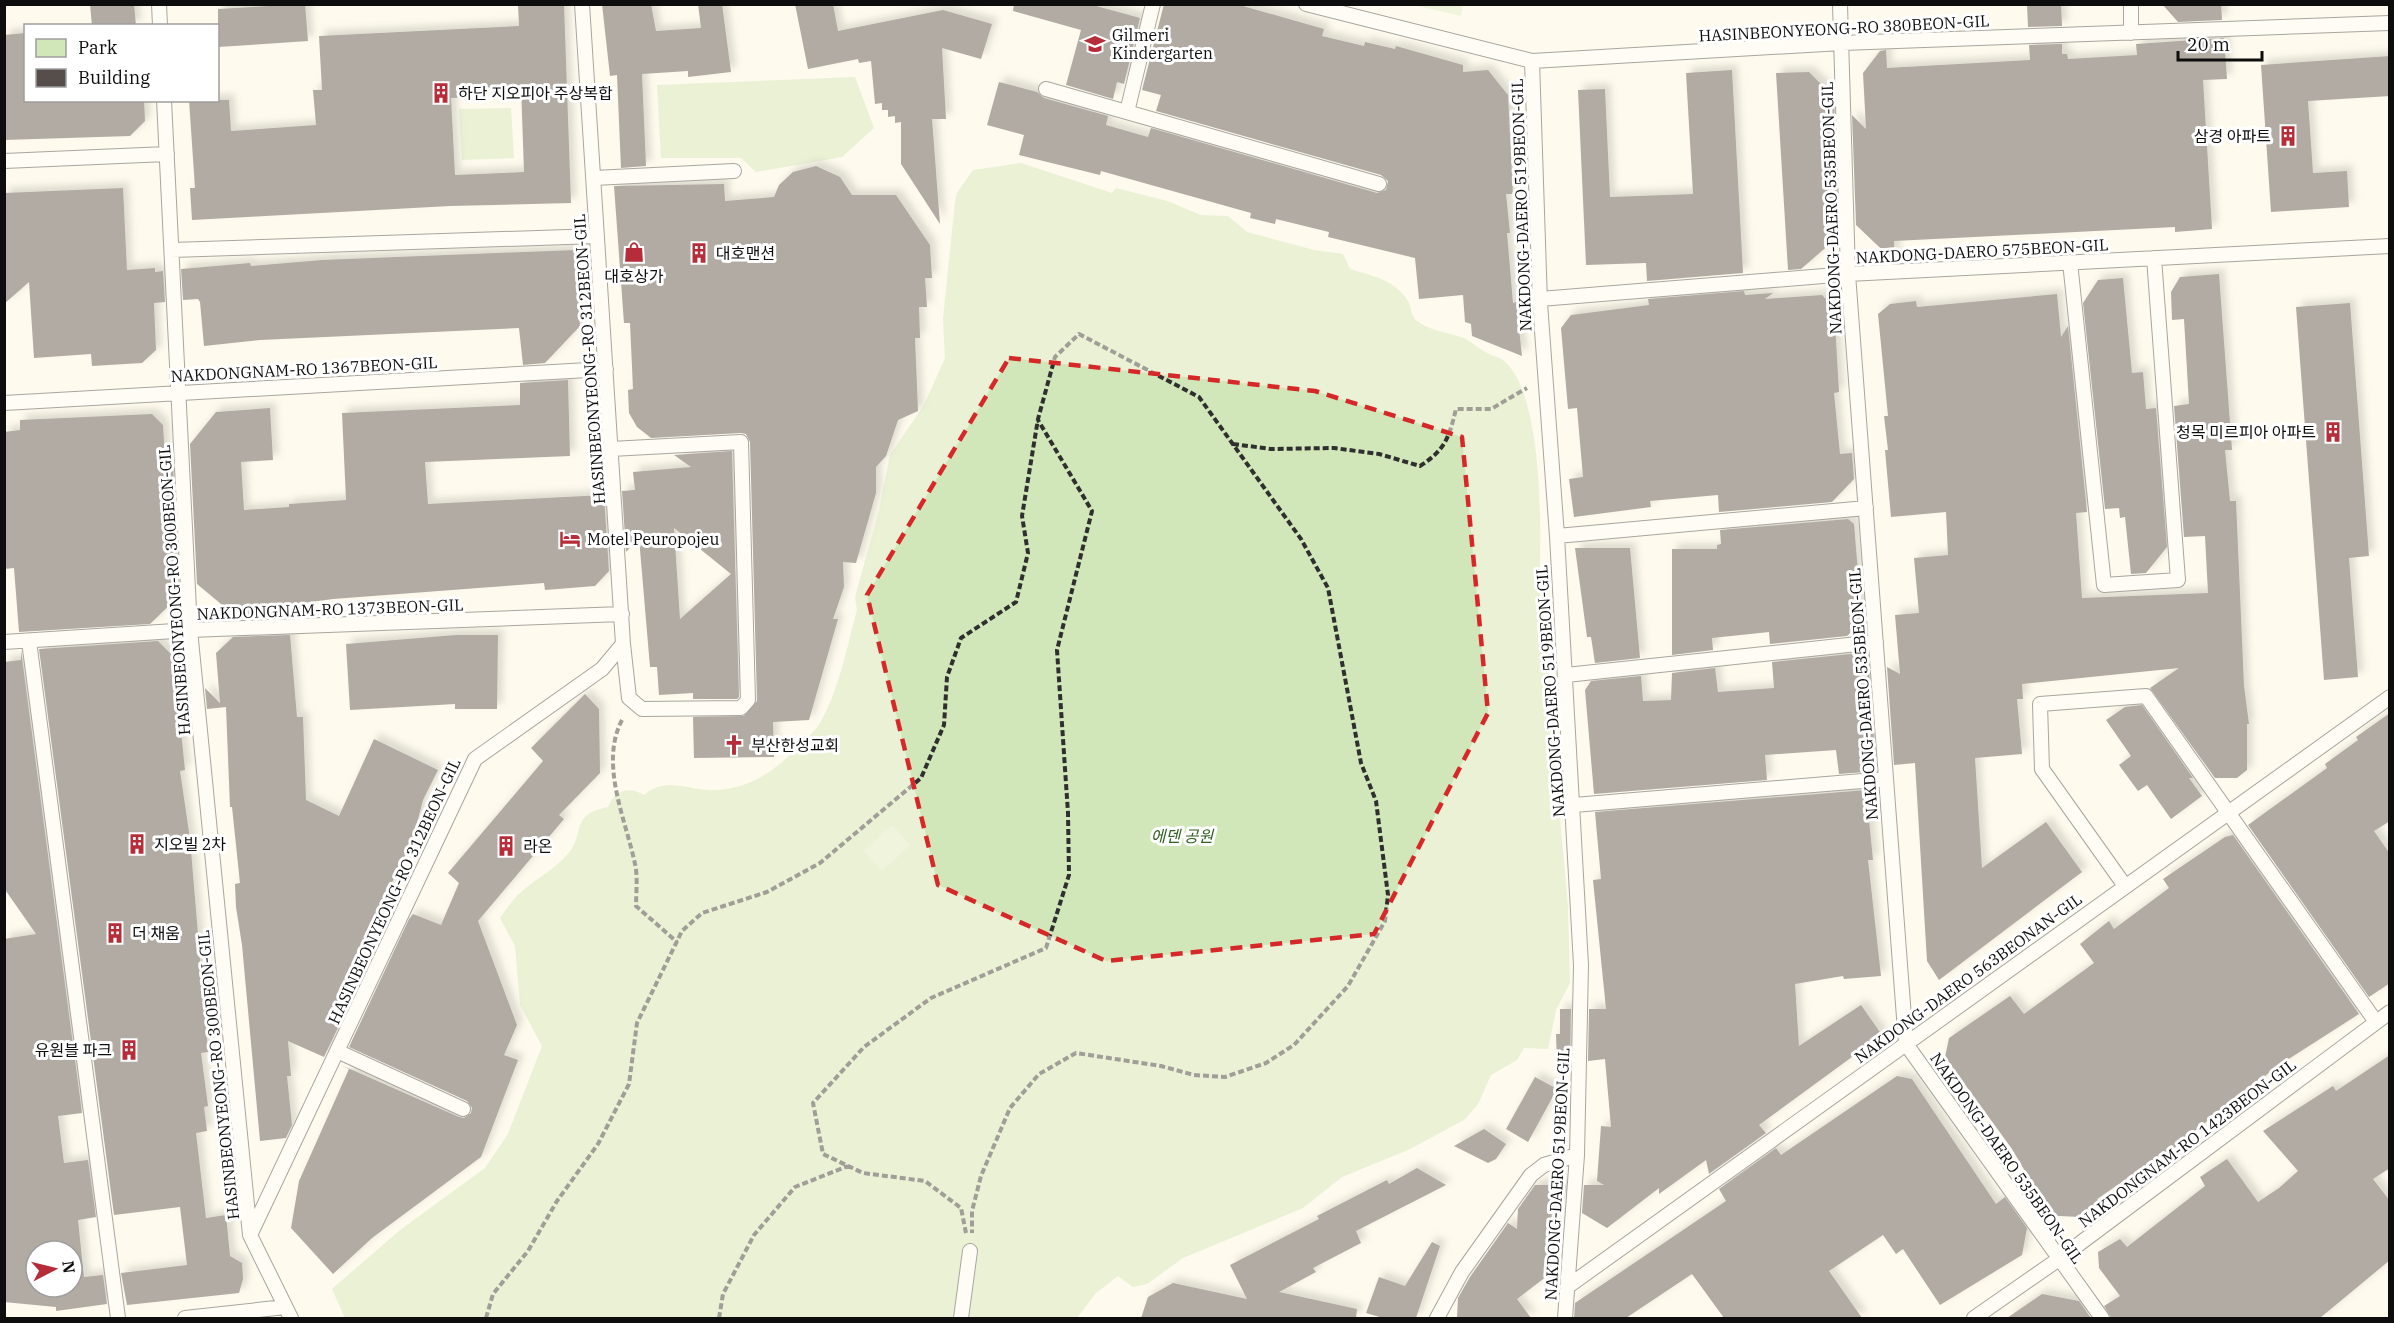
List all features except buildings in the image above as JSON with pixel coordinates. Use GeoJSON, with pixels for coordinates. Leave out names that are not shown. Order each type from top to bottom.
{"type":"FeatureCollection","features":[{"type":"Feature","properties":{"kind":"lane"},"geometry":{"type":"LineString","coordinates":[[159,4],[160,24]]}},
{"type":"Feature","properties":{"kind":"lane","name":"HASINBEONYEONG-RO 312BEON-GIL"},"geometry":{"type":"LineString","coordinates":[[250,1235],[475,759],[602,669],[623,644],[582,4]]}},
{"type":"Feature","properties":{"kind":"lane"},"geometry":{"type":"LineString","coordinates":[[1127,112],[1153,4]]}},
{"type":"Feature","properties":{"kind":"lane","name":"HASINBEONYEONG-RO 380BEON-GIL"},"geometry":{"type":"LineString","coordinates":[[1306,4],[1532,61],[1842,43],[2390,23]]}},
{"type":"Feature","properties":{"kind":"lane","name":"NAKDONG-DAERO 535BEON-GIL"},"geometry":{"type":"LineString","coordinates":[[1840,4],[1848,274],[1906,1044],[2102,1318]]}},
{"type":"Feature","properties":{"kind":"lane"},"geometry":{"type":"LineString","coordinates":[[2131,4],[2131,33]]}},
{"type":"Feature","properties":{"kind":"lane","name":"NAKDONG-DAERO 519BEON-GIL"},"geometry":{"type":"LineString","coordinates":[[1532,61],[1540,299],[1566,675],[1581,965],[1577,1155],[1565,1318]]}},
{"type":"Feature","properties":{"kind":"lane"},"geometry":{"type":"LineString","coordinates":[[1046,89],[1379,184]]}},
{"type":"Feature","properties":{"kind":"lane","name":"HASINBEONYEONG-RO 300BEON-GIL"},"geometry":{"type":"LineString","coordinates":[[164,102],[190,630],[250,1235],[288,1313]]}},
{"type":"Feature","properties":{"kind":"lane"},"geometry":{"type":"LineString","coordinates":[[4,161],[166,154]]}},
{"type":"Feature","properties":{"kind":"lane"},"geometry":{"type":"LineString","coordinates":[[594,178],[734,171]]}},
{"type":"Feature","properties":{"kind":"lane"},"geometry":{"type":"LineString","coordinates":[[172,250],[597,236]]}},
{"type":"Feature","properties":{"kind":"lane","name":"NAKDONG-DAERO 575BEON-GIL"},"geometry":{"type":"LineString","coordinates":[[1540,299],[1848,274],[2390,246]]}},
{"type":"Feature","properties":{"kind":"lane"},"geometry":{"type":"LineString","coordinates":[[2070,262],[2104,585],[2178,580],[2154,258]]}},
{"type":"Feature","properties":{"kind":"lane","name":"NAKDONGNAM-RO 1367BEON-GIL"},"geometry":{"type":"LineString","coordinates":[[4,403],[606,369]]}},
{"type":"Feature","properties":{"kind":"lane"},"geometry":{"type":"LineString","coordinates":[[611,449],[741,442],[748,700],[741,708],[642,710],[629,698],[623,644]]}},
{"type":"Feature","properties":{"kind":"lane"},"geometry":{"type":"LineString","coordinates":[[1557,536],[1866,508]]}},
{"type":"Feature","properties":{"kind":"lane","name":"NAKDONGNAM-RO 1373BEON-GIL"},"geometry":{"type":"LineString","coordinates":[[4,642],[190,630],[622,614]]}},
{"type":"Feature","properties":{"kind":"lane"},"geometry":{"type":"LineString","coordinates":[[29,641],[118,1318]]}},
{"type":"Feature","properties":{"kind":"lane"},"geometry":{"type":"LineString","coordinates":[[1566,675],[1876,642]]}},
{"type":"Feature","properties":{"kind":"lane"},"geometry":{"type":"LineString","coordinates":[[2125,886],[2042,769],[2040,704],[2146,696],[2376,1022]]}},
{"type":"Feature","properties":{"kind":"lane","name":"NAKDONG-DAERO 563BEONAN-GIL"},"geometry":{"type":"LineString","coordinates":[[1567,1287],[2390,697]]}},
{"type":"Feature","properties":{"kind":"lane"},"geometry":{"type":"LineString","coordinates":[[1574,805],[1886,779]]}},
{"type":"Feature","properties":{"kind":"lane","name":"NAKDONGNAM-RO 1423BEON-GIL"},"geometry":{"type":"LineString","coordinates":[[1974,1318],[2059,1259],[2390,1012]]}},
{"type":"Feature","properties":{"kind":"lane"},"geometry":{"type":"LineString","coordinates":[[337,1051],[463,1109]]}},
{"type":"Feature","properties":{"kind":"lane"},"geometry":{"type":"LineString","coordinates":[[1437,1318],[1462,1272],[1532,1174],[1544,1164],[1577,1155]]}},
{"type":"Feature","properties":{"kind":"lane"},"geometry":{"type":"LineString","coordinates":[[962,1318],[970,1251]]}},
{"type":"Feature","properties":{"kind":"lane"},"geometry":{"type":"LineString","coordinates":[[185,1318],[288,1313]]}},
{"type":"Feature","properties":{"kind":"path"},"geometry":{"type":"LineString","coordinates":[[486,1318],[493,1294],[528,1251],[557,1201],[598,1144],[609,1124],[629,1084],[637,1023],[682,931],[702,913],[767,892],[820,863],[921,778],[944,725],[947,677],[962,638],[1016,602],[1028,553],[1022,516],[1038,419],[1055,357],[1079,334],[1199,397],[1301,539],[1328,588],[1361,763],[1376,801],[1388,895],[1385,921],[1348,986],[1294,1045],[1266,1063],[1225,1077],[1194,1075],[1161,1066],[1076,1053],[1038,1074],[1010,1108],[981,1176],[972,1210],[970,1251]]}},
{"type":"Feature","properties":{"kind":"path"},"geometry":{"type":"LineString","coordinates":[[1232,444],[1271,450],[1334,448],[1379,454],[1420,466],[1438,454],[1450,434],[1456,409],[1491,409],[1545,378]]}},
{"type":"Feature","properties":{"kind":"path"},"geometry":{"type":"LineString","coordinates":[[970,1251],[961,1208],[925,1181],[863,1173],[824,1154],[813,1104],[864,1047],[931,998],[1046,948],[1069,875],[1068,813],[1057,650],[1092,512],[1038,419]]}},
{"type":"Feature","properties":{"kind":"path"},"geometry":{"type":"LineString","coordinates":[[625,716],[620,723],[614,749],[616,784],[636,866],[636,906],[677,942]]}},
{"type":"Feature","properties":{"kind":"path"},"geometry":{"type":"LineString","coordinates":[[719,1318],[723,1294],[754,1235],[795,1187],[849,1166]]}},
{"type":"Feature","properties":{"kind":"highlighted area"},"geometry":{"type":"Polygon","coordinates":[[[1009,358],[1315,391],[1462,437],[1488,713],[1374,934],[1106,961],[938,885],[867,595],[1009,358]]]}},
{"type":"Feature","properties":{"kind":"green space"},"geometry":{"type":"Polygon","coordinates":[[[1413,5],[1463,5],[1461,16],[1413,5]]]}},
{"type":"Feature","properties":{"kind":"green space"},"geometry":{"type":"Polygon","coordinates":[[[855,77],[874,128],[842,157],[756,172],[741,158],[661,158],[657,85],[855,77]]]}},
{"type":"Feature","properties":{"kind":"green space"},"geometry":{"type":"Polygon","coordinates":[[[511,108],[514,158],[462,160],[459,109],[511,108]]]}},
{"type":"Feature","properties":{"kind":"green space","name":"에덴 공원"},"geometry":{"type":"Polygon","coordinates":[[[1021,163],[1112,193],[1116,188],[1167,201],[1201,215],[1228,216],[1247,232],[1314,250],[1343,254],[1350,269],[1382,279],[1396,288],[1408,301],[1417,321],[1464,338],[1489,354],[1500,358],[1517,378],[1526,402],[1533,432],[1537,465],[1540,499],[1539,582],[1568,907],[1570,983],[1556,1010],[1548,1049],[1524,1048],[1517,1060],[1491,1075],[1478,1104],[1464,1120],[1408,1150],[1342,1177],[1303,1208],[1183,1258],[1147,1284],[1133,1287],[1118,1276],[1095,1294],[1077,1318],[345,1318],[332,1289],[400,1230],[485,1168],[508,1134],[542,1046],[520,1005],[515,946],[500,918],[512,902],[567,855],[573,847],[583,820],[596,810],[608,807],[619,793],[628,790],[644,795],[653,789],[671,785],[717,790],[754,781],[774,769],[820,723],[832,697],[846,653],[857,610],[855,597],[879,510],[890,455],[924,405],[945,358],[943,319],[957,193],[973,170],[1021,163]]]}},
{"type":"Feature","properties":{"kind":"green space"},"geometry":{"type":"Polygon","coordinates":[[[892,825],[910,845],[882,871],[864,851],[892,825]]]}},
{"type":"Feature","properties":{"kind":"place","name":"Gilmeri Kindergarten"},"geometry":{"type":"Point","coordinates":[1095,44]}},
{"type":"Feature","properties":{"kind":"place","name":"하단 지오피아 주상복합"},"geometry":{"type":"Point","coordinates":[441,93]}},
{"type":"Feature","properties":{"kind":"place","name":"삼경 아파트"},"geometry":{"type":"Point","coordinates":[2288,136]}},
{"type":"Feature","properties":{"kind":"place","name":"대호상가"},"geometry":{"type":"Point","coordinates":[634,252]}},
{"type":"Feature","properties":{"kind":"place","name":"대호맨션"},"geometry":{"type":"Point","coordinates":[699,253]}},
{"type":"Feature","properties":{"kind":"place","name":"청목 미르피아 아파트"},"geometry":{"type":"Point","coordinates":[2333,432]}},
{"type":"Feature","properties":{"kind":"place","name":"Motel Peuropojeu"},"geometry":{"type":"Point","coordinates":[570,539]}},
{"type":"Feature","properties":{"kind":"place","name":"부산한성교회"},"geometry":{"type":"Point","coordinates":[734,745]}},
{"type":"Feature","properties":{"kind":"place","name":"지오빌 2차"},"geometry":{"type":"Point","coordinates":[137,844]}},
{"type":"Feature","properties":{"kind":"place","name":"라온"},"geometry":{"type":"Point","coordinates":[506,846]}},
{"type":"Feature","properties":{"kind":"place","name":"더 채움"},"geometry":{"type":"Point","coordinates":[115,933]}},
{"type":"Feature","properties":{"kind":"place","name":"유원블 파크"},"geometry":{"type":"Point","coordinates":[129,1050]}}]}
